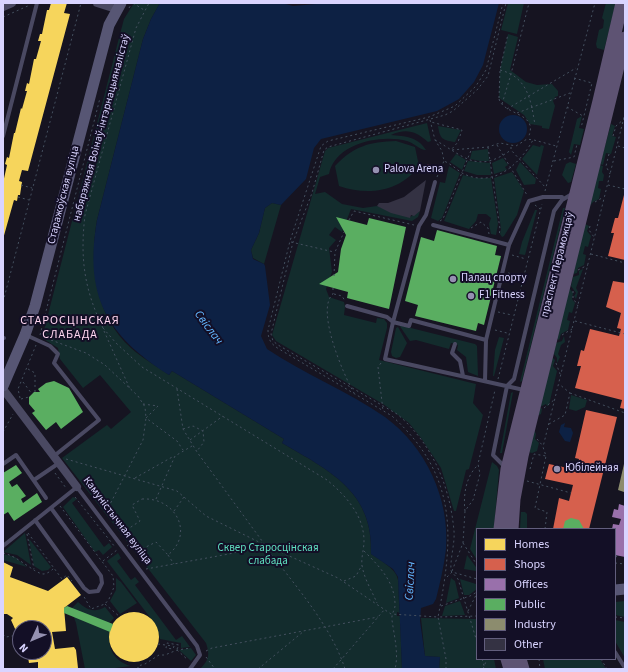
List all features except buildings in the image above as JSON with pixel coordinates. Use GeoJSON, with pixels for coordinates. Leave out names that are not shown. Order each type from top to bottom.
{"type":"FeatureCollection","features":[{"type":"Feature","properties":{"kind":"main road","name":"праспект Пераможцаў"},"geometry":{"type":"LineString","coordinates":[[500,528],[507,469],[622,3]]}},
{"type":"Feature","properties":{"kind":"main road","name":"Старажоўская вуліца"},"geometry":{"type":"LineString","coordinates":[[3,388],[25,335],[44,276],[68,175],[109,25],[121,8]]}},
{"type":"Feature","properties":{"kind":"main road","name":"праспект Пераможцаў"},"geometry":{"type":"LineString","coordinates":[[512,528],[514,499],[522,456],[625,38]]}},
{"type":"Feature","properties":{"kind":"street"},"geometry":{"type":"LineString","coordinates":[[3,8],[12,3]]}},
{"type":"Feature","properties":{"kind":"street"},"geometry":{"type":"LineString","coordinates":[[97,3],[121,8]]}},
{"type":"Feature","properties":{"kind":"street","name":"Камуністычная вуліца"},"geometry":{"type":"LineString","coordinates":[[3,388],[57,457],[77,487]]}},
{"type":"Feature","properties":{"kind":"lane"},"geometry":{"type":"LineString","coordinates":[[3,136],[36,3]]}},
{"type":"Feature","properties":{"kind":"lane"},"geometry":{"type":"LineString","coordinates":[[435,182],[426,215],[418,226],[385,359],[526,390]]}},
{"type":"Feature","properties":{"kind":"lane"},"geometry":{"type":"LineString","coordinates":[[507,469],[493,455],[507,386],[514,379],[554,211],[562,200],[577,190]]}},
{"type":"Feature","properties":{"kind":"lane"},"geometry":{"type":"LineString","coordinates":[[485,381],[486,340],[509,245],[529,201],[543,197],[562,197],[562,200]]}},
{"type":"Feature","properties":{"kind":"lane"},"geometry":{"type":"LineString","coordinates":[[433,225],[509,245]]}},
{"type":"Feature","properties":{"kind":"lane"},"geometry":{"type":"LineString","coordinates":[[347,306],[387,317],[393,322],[409,326],[411,320],[486,340]]}},
{"type":"Feature","properties":{"kind":"lane"},"geometry":{"type":"LineString","coordinates":[[25,335],[50,346],[58,354],[54,363],[99,420],[57,457],[52,468],[34,480]]}},
{"type":"Feature","properties":{"kind":"lane"},"geometry":{"type":"LineString","coordinates":[[455,344],[452,353],[460,361],[463,376]]}},
{"type":"Feature","properties":{"kind":"lane"},"geometry":{"type":"LineString","coordinates":[[3,464],[16,455],[46,498]]}},
{"type":"Feature","properties":{"kind":"lane"},"geometry":{"type":"LineString","coordinates":[[3,546],[77,487]]}},
{"type":"Feature","properties":{"kind":"lane","name":"Камуністычная вуліца"},"geometry":{"type":"LineString","coordinates":[[77,487],[197,646],[200,654]]}},
{"type":"Feature","properties":{"kind":"lane"},"geometry":{"type":"LineString","coordinates":[[35,520],[84,588],[89,592],[98,591],[102,583],[101,576],[51,508]]}},
{"type":"Feature","properties":{"kind":"lane"},"geometry":{"type":"LineString","coordinates":[[190,669],[200,654]]}},
{"type":"Feature","properties":{"kind":"lane"},"geometry":{"type":"LineString","coordinates":[[616,654],[625,667]]}},
{"type":"Feature","properties":{"kind":"path"},"geometry":{"type":"LineString","coordinates":[[3,17],[36,3]]}},
{"type":"Feature","properties":{"kind":"path"},"geometry":{"type":"LineString","coordinates":[[3,302],[81,3]]}},
{"type":"Feature","properties":{"kind":"path"},"geometry":{"type":"LineString","coordinates":[[121,8],[133,3],[145,10]]}},
{"type":"Feature","properties":{"kind":"path","name":"набярэжная Воінаў-інтэрнацыяналістаў"},"geometry":{"type":"LineString","coordinates":[[130,389],[91,302],[83,265],[83,238],[85,215],[136,28],[149,3]]}},
{"type":"Feature","properties":{"kind":"path"},"geometry":{"type":"LineString","coordinates":[[446,669],[446,659],[438,617],[446,578],[448,516],[439,481],[426,455],[415,440],[392,416],[279,350],[271,344],[268,337],[268,330],[290,241],[321,146],[328,141],[429,117],[455,106],[476,86],[486,70],[503,3]]}},
{"type":"Feature","properties":{"kind":"path"},"geometry":{"type":"LineString","coordinates":[[476,638],[458,579],[452,572],[454,533],[449,496],[441,473],[427,448],[413,429],[397,414],[278,345],[271,338],[271,330],[293,242],[312,193],[326,148],[430,121],[453,111],[481,85],[490,71],[506,3]]}},
{"type":"Feature","properties":{"kind":"path"},"geometry":{"type":"LineString","coordinates":[[502,104],[512,74],[528,3]]}},
{"type":"Feature","properties":{"kind":"path"},"geometry":{"type":"LineString","coordinates":[[465,511],[473,500],[480,474],[478,464],[508,333],[570,93],[595,3]]}},
{"type":"Feature","properties":{"kind":"path"},"geometry":{"type":"LineString","coordinates":[[451,150],[488,147],[500,143],[511,146],[520,145],[527,139],[529,126],[524,117],[517,113],[511,112],[499,99],[500,70],[508,34]]}},
{"type":"Feature","properties":{"kind":"path"},"geometry":{"type":"LineString","coordinates":[[507,109],[577,68]]}},
{"type":"Feature","properties":{"kind":"path"},"geometry":{"type":"LineString","coordinates":[[500,70],[512,74],[524,85],[529,95],[535,125]]}},
{"type":"Feature","properties":{"kind":"path"},"geometry":{"type":"LineString","coordinates":[[574,78],[592,83],[581,128]]}},
{"type":"Feature","properties":{"kind":"path"},"geometry":{"type":"LineString","coordinates":[[23,404],[20,399],[18,389],[28,369],[38,340],[101,93]]}},
{"type":"Feature","properties":{"kind":"path"},"geometry":{"type":"LineString","coordinates":[[517,113],[532,106],[570,93]]}},
{"type":"Feature","properties":{"kind":"path"},"geometry":{"type":"LineString","coordinates":[[567,107],[584,117]]}},
{"type":"Feature","properties":{"kind":"path"},"geometry":{"type":"LineString","coordinates":[[545,528],[547,512],[535,508],[546,456],[543,447],[560,375],[575,321],[603,197],[618,146],[625,113]]}},
{"type":"Feature","properties":{"kind":"path"},"geometry":{"type":"LineString","coordinates":[[429,117],[435,140],[442,151],[444,161],[435,182]]}},
{"type":"Feature","properties":{"kind":"path"},"geometry":{"type":"LineString","coordinates":[[614,136],[616,126],[624,119]]}},
{"type":"Feature","properties":{"kind":"path"},"geometry":{"type":"LineString","coordinates":[[430,121],[462,130],[458,142],[451,150]]}},
{"type":"Feature","properties":{"kind":"path"},"geometry":{"type":"LineString","coordinates":[[527,139],[557,146]]}},
{"type":"Feature","properties":{"kind":"path"},"geometry":{"type":"LineString","coordinates":[[435,140],[468,160],[480,162],[491,162],[504,156],[511,150]]}},
{"type":"Feature","properties":{"kind":"path"},"geometry":{"type":"LineString","coordinates":[[444,161],[462,172],[480,177],[493,176],[512,168],[520,160],[533,140]]}},
{"type":"Feature","properties":{"kind":"path"},"geometry":{"type":"LineString","coordinates":[[496,144],[512,168],[529,201]]}},
{"type":"Feature","properties":{"kind":"path"},"geometry":{"type":"LineString","coordinates":[[553,161],[574,157],[577,144]]}},
{"type":"Feature","properties":{"kind":"path"},"geometry":{"type":"LineString","coordinates":[[511,146],[511,150],[546,188]]}},
{"type":"Feature","properties":{"kind":"path"},"geometry":{"type":"LineString","coordinates":[[618,146],[625,148]]}},
{"type":"Feature","properties":{"kind":"path"},"geometry":{"type":"LineString","coordinates":[[488,147],[500,229],[498,243]]}},
{"type":"Feature","properties":{"kind":"path"},"geometry":{"type":"LineString","coordinates":[[433,225],[443,219],[473,148]]}},
{"type":"Feature","properties":{"kind":"path"},"geometry":{"type":"LineString","coordinates":[[609,154],[606,166],[610,175]]}},
{"type":"Feature","properties":{"kind":"path"},"geometry":{"type":"LineString","coordinates":[[21,185],[32,188]]}},
{"type":"Feature","properties":{"kind":"path"},"geometry":{"type":"LineString","coordinates":[[607,185],[625,189]]}},
{"type":"Feature","properties":{"kind":"path"},"geometry":{"type":"LineString","coordinates":[[18,197],[29,200]]}},
{"type":"Feature","properties":{"kind":"path"},"geometry":{"type":"LineString","coordinates":[[593,204],[603,197]]}},
{"type":"Feature","properties":{"kind":"path"},"geometry":{"type":"LineString","coordinates":[[350,220],[354,212],[418,226]]}},
{"type":"Feature","properties":{"kind":"path"},"geometry":{"type":"LineString","coordinates":[[467,234],[474,225],[480,222],[488,228],[488,240]]}},
{"type":"Feature","properties":{"kind":"path"},"geometry":{"type":"LineString","coordinates":[[590,226],[589,230],[594,238]]}},
{"type":"Feature","properties":{"kind":"path"},"geometry":{"type":"LineString","coordinates":[[334,276],[335,252],[344,232]]}},
{"type":"Feature","properties":{"kind":"path"},"geometry":{"type":"LineString","coordinates":[[290,241],[335,252]]}},
{"type":"Feature","properties":{"kind":"path"},"geometry":{"type":"LineString","coordinates":[[507,254],[527,259]]}},
{"type":"Feature","properties":{"kind":"path"},"geometry":{"type":"LineString","coordinates":[[591,254],[625,263]]}},
{"type":"Feature","properties":{"kind":"path"},"geometry":{"type":"LineString","coordinates":[[578,274],[578,270],[588,265]]}},
{"type":"Feature","properties":{"kind":"path"},"geometry":{"type":"LineString","coordinates":[[503,272],[523,276]]}},
{"type":"Feature","properties":{"kind":"path"},"geometry":{"type":"LineString","coordinates":[[333,288],[333,294],[329,297],[327,308],[329,324],[335,351],[354,394]]}},
{"type":"Feature","properties":{"kind":"path"},"geometry":{"type":"LineString","coordinates":[[498,292],[518,297]]}},
{"type":"Feature","properties":{"kind":"path"},"geometry":{"type":"LineString","coordinates":[[575,293],[573,298],[578,306]]}},
{"type":"Feature","properties":{"kind":"path"},"geometry":{"type":"LineString","coordinates":[[333,294],[342,296],[347,306]]}},
{"type":"Feature","properties":{"kind":"path"},"geometry":{"type":"LineString","coordinates":[[494,311],[513,315]]}},
{"type":"Feature","properties":{"kind":"path"},"geometry":{"type":"LineString","coordinates":[[575,321],[625,334]]}},
{"type":"Feature","properties":{"kind":"path"},"geometry":{"type":"LineString","coordinates":[[103,328],[129,356],[142,367],[223,415],[327,480],[348,499],[362,528],[364,550],[362,565],[356,576],[343,581]]}},
{"type":"Feature","properties":{"kind":"path"},"geometry":{"type":"LineString","coordinates":[[489,328],[508,333]]}},
{"type":"Feature","properties":{"kind":"path"},"geometry":{"type":"LineString","coordinates":[[560,340],[562,335],[572,329]]}},
{"type":"Feature","properties":{"kind":"path"},"geometry":{"type":"LineString","coordinates":[[47,338],[86,354],[105,365],[143,404],[146,418],[143,440],[102,520]]}},
{"type":"Feature","properties":{"kind":"path"},"geometry":{"type":"LineString","coordinates":[[556,358],[555,366],[560,375]]}},
{"type":"Feature","properties":{"kind":"path"},"geometry":{"type":"LineString","coordinates":[[383,411],[378,367],[385,359]]}},
{"type":"Feature","properties":{"kind":"path"},"geometry":{"type":"LineString","coordinates":[[28,369],[35,373],[35,392]]}},
{"type":"Feature","properties":{"kind":"path"},"geometry":{"type":"LineString","coordinates":[[22,381],[32,394]]}},
{"type":"Feature","properties":{"kind":"path"},"geometry":{"type":"LineString","coordinates":[[559,384],[570,393],[625,413]]}},
{"type":"Feature","properties":{"kind":"path"},"geometry":{"type":"LineString","coordinates":[[177,389],[182,429],[197,452],[325,627],[342,659],[345,669]]}},
{"type":"Feature","properties":{"kind":"path"},"geometry":{"type":"LineString","coordinates":[[548,424],[565,415],[570,393]]}},
{"type":"Feature","properties":{"kind":"path"},"geometry":{"type":"LineString","coordinates":[[20,399],[30,397]]}},
{"type":"Feature","properties":{"kind":"path"},"geometry":{"type":"LineString","coordinates":[[143,404],[158,406],[146,418]]}},
{"type":"Feature","properties":{"kind":"path"},"geometry":{"type":"LineString","coordinates":[[3,432],[14,413]]}},
{"type":"Feature","properties":{"kind":"path"},"geometry":{"type":"LineString","coordinates":[[190,441],[223,415]]}},
{"type":"Feature","properties":{"kind":"path"},"geometry":{"type":"LineString","coordinates":[[146,418],[177,441],[183,450]]}},
{"type":"Feature","properties":{"kind":"path"},"geometry":{"type":"LineString","coordinates":[[182,429],[193,426],[203,431]]}},
{"type":"Feature","properties":{"kind":"path"},"geometry":{"type":"LineString","coordinates":[[197,452],[204,442],[203,431]]}},
{"type":"Feature","properties":{"kind":"path"},"geometry":{"type":"LineString","coordinates":[[134,478],[176,456],[183,450],[193,446]]}},
{"type":"Feature","properties":{"kind":"path"},"geometry":{"type":"LineString","coordinates":[[530,470],[534,454],[546,456]]}},
{"type":"Feature","properties":{"kind":"path"},"geometry":{"type":"LineString","coordinates":[[156,500],[176,456]]}},
{"type":"Feature","properties":{"kind":"path"},"geometry":{"type":"LineString","coordinates":[[57,457],[177,491],[206,516],[343,581],[391,614],[438,617],[476,616]]}},
{"type":"Feature","properties":{"kind":"path"},"geometry":{"type":"LineString","coordinates":[[446,578],[452,572],[463,543],[465,511],[464,498],[471,471],[478,464]]}},
{"type":"Feature","properties":{"kind":"path"},"geometry":{"type":"LineString","coordinates":[[52,468],[70,493],[77,498],[117,550],[102,562]]}},
{"type":"Feature","properties":{"kind":"path"},"geometry":{"type":"LineString","coordinates":[[543,470],[547,471]]}},
{"type":"Feature","properties":{"kind":"path"},"geometry":{"type":"LineString","coordinates":[[529,476],[527,482],[571,493]]}},
{"type":"Feature","properties":{"kind":"path"},"geometry":{"type":"LineString","coordinates":[[174,511],[185,497]]}},
{"type":"Feature","properties":{"kind":"path"},"geometry":{"type":"LineString","coordinates":[[168,554],[174,550],[180,539],[179,522],[174,511],[166,504],[156,500],[142,499],[132,505],[140,521],[128,529],[142,549],[156,542],[168,554],[174,564]]}},
{"type":"Feature","properties":{"kind":"path"},"geometry":{"type":"LineString","coordinates":[[123,548],[136,540]]}},
{"type":"Feature","properties":{"kind":"path"},"geometry":{"type":"LineString","coordinates":[[463,543],[476,563]]}},
{"type":"Feature","properties":{"kind":"path"},"geometry":{"type":"LineString","coordinates":[[140,570],[229,554],[265,544]]}},
{"type":"Feature","properties":{"kind":"path"},"geometry":{"type":"LineString","coordinates":[[364,550],[384,572],[392,589],[395,605],[391,614],[395,641],[395,669]]}},
{"type":"Feature","properties":{"kind":"path"},"geometry":{"type":"LineString","coordinates":[[3,553],[12,555],[41,574],[48,573],[55,568]]}},
{"type":"Feature","properties":{"kind":"path"},"geometry":{"type":"LineString","coordinates":[[362,565],[377,603]]}},
{"type":"Feature","properties":{"kind":"path"},"geometry":{"type":"LineString","coordinates":[[452,572],[476,579]]}},
{"type":"Feature","properties":{"kind":"path"},"geometry":{"type":"LineString","coordinates":[[440,606],[476,592]]}},
{"type":"Feature","properties":{"kind":"path"},"geometry":{"type":"LineString","coordinates":[[468,611],[476,594]]}},
{"type":"Feature","properties":{"kind":"path"},"geometry":{"type":"LineString","coordinates":[[105,604],[120,617]]}},
{"type":"Feature","properties":{"kind":"path"},"geometry":{"type":"LineString","coordinates":[[333,669],[385,609]]}},
{"type":"Feature","properties":{"kind":"path"},"geometry":{"type":"LineString","coordinates":[[200,654],[212,648],[378,617]]}},
{"type":"Feature","properties":{"kind":"path"},"geometry":{"type":"LineString","coordinates":[[258,669],[305,630]]}},
{"type":"Feature","properties":{"kind":"path"},"geometry":{"type":"LineString","coordinates":[[3,634],[6,637],[12,636]]}},
{"type":"Feature","properties":{"kind":"path"},"geometry":{"type":"LineString","coordinates":[[138,669],[138,666],[145,664],[159,655],[165,655],[177,650],[192,648],[187,642]]}},
{"type":"Feature","properties":{"kind":"path"},"geometry":{"type":"LineString","coordinates":[[158,644],[160,644],[167,645],[174,646],[173,649],[166,648],[167,643],[179,645],[177,650]]}},
{"type":"Feature","properties":{"kind":"path"},"geometry":{"type":"LineString","coordinates":[[177,650],[191,663]]}},
{"type":"Feature","properties":{"kind":"path"},"geometry":{"type":"LineString","coordinates":[[200,654],[208,658],[215,669]]}},
{"type":"Feature","properties":{"kind":"path"},"geometry":{"type":"LineString","coordinates":[[602,660],[607,669]]}},
{"type":"Feature","properties":{"kind":"green space","name":"Сквер Старосцінская слабада"},"geometry":{"type":"Polygon","coordinates":[[[134,3],[160,3],[151,19],[143,39],[97,220],[94,255],[95,272],[102,305],[109,321],[119,335],[140,356],[169,375],[172,371],[284,439],[282,443],[331,473],[345,485],[356,498],[365,514],[370,532],[371,554],[390,568],[398,578],[400,613],[397,612],[397,616],[400,616],[402,669],[200,669],[208,657],[206,643],[62,458],[107,425],[111,429],[131,412],[100,375],[83,388],[60,359],[58,348],[42,338],[124,19],[134,3]]]}},
{"type":"Feature","properties":{"kind":"green space"},"geometry":{"type":"Polygon","coordinates":[[[508,3],[524,3],[517,34],[501,30],[508,3]]]}},
{"type":"Feature","properties":{"kind":"green space"},"geometry":{"type":"Polygon","coordinates":[[[606,3],[616,3],[604,50],[597,48],[596,44],[599,30],[603,28],[604,20],[602,18],[606,3]]]}},
{"type":"Feature","properties":{"kind":"green space"},"geometry":{"type":"Polygon","coordinates":[[[508,34],[518,37],[510,70],[526,82],[537,85],[552,84],[558,91],[558,96],[555,97],[553,101],[555,106],[549,129],[530,124],[524,115],[499,98],[500,70],[508,34]]]}},
{"type":"Feature","properties":{"kind":"green space"},"geometry":{"type":"Polygon","coordinates":[[[582,116],[579,128],[584,129],[580,145],[574,144],[571,155],[569,152],[577,119],[582,116]]]}},
{"type":"Feature","properties":{"kind":"green space"},"geometry":{"type":"Polygon","coordinates":[[[427,123],[431,141],[428,142],[415,133],[406,131],[391,135],[411,138],[419,142],[426,150],[421,149],[407,141],[396,139],[372,140],[360,143],[349,148],[340,155],[333,163],[329,174],[320,177],[315,194],[325,192],[342,204],[363,208],[377,206],[410,217],[420,211],[418,217],[412,221],[351,209],[342,232],[335,227],[329,235],[336,240],[329,248],[332,272],[326,289],[329,297],[344,302],[344,315],[376,323],[377,318],[384,319],[387,323],[379,360],[476,384],[473,403],[483,415],[469,469],[466,470],[456,511],[454,511],[441,468],[409,423],[383,404],[276,341],[272,335],[325,151],[328,148],[427,123]]]}},
{"type":"Feature","properties":{"kind":"green space"},"geometry":{"type":"Polygon","coordinates":[[[611,124],[615,126],[612,136],[616,137],[611,154],[606,153],[603,165],[600,164],[611,124]]]}},
{"type":"Feature","properties":{"kind":"green space"},"geometry":{"type":"Polygon","coordinates":[[[438,126],[461,130],[455,142],[442,138],[438,126]]]}},
{"type":"Feature","properties":{"kind":"green space","name":"Palova Arena"},"geometry":{"type":"Polygon","coordinates":[[[396,141],[415,147],[419,166],[403,182],[383,190],[372,191],[361,191],[339,186],[335,166],[342,159],[362,146],[396,141]]]}},
{"type":"Feature","properties":{"kind":"green space"},"geometry":{"type":"Polygon","coordinates":[[[533,145],[540,147],[541,145],[544,146],[537,175],[522,159],[533,145]]]}},
{"type":"Feature","properties":{"kind":"green space"},"geometry":{"type":"Polygon","coordinates":[[[488,149],[489,161],[470,159],[472,151],[488,149]]]}},
{"type":"Feature","properties":{"kind":"green space"},"geometry":{"type":"Polygon","coordinates":[[[456,154],[466,160],[462,170],[450,162],[456,154]]]}},
{"type":"Feature","properties":{"kind":"green space"},"geometry":{"type":"Polygon","coordinates":[[[503,158],[508,165],[505,167],[507,170],[494,174],[492,163],[503,158]]]}},
{"type":"Feature","properties":{"kind":"green space"},"geometry":{"type":"Polygon","coordinates":[[[468,161],[490,163],[491,175],[477,175],[464,171],[468,161]]]}},
{"type":"Feature","properties":{"kind":"green space"},"geometry":{"type":"Polygon","coordinates":[[[520,162],[536,179],[535,184],[524,185],[516,170],[520,162]]]}},
{"type":"Feature","properties":{"kind":"green space"},"geometry":{"type":"Polygon","coordinates":[[[570,162],[576,164],[571,182],[568,183],[562,175],[566,164],[570,162]]]}},
{"type":"Feature","properties":{"kind":"green space"},"geometry":{"type":"Polygon","coordinates":[[[599,165],[603,166],[602,172],[604,175],[603,181],[599,181],[598,188],[601,189],[599,199],[593,202],[588,209],[599,165]]]}},
{"type":"Feature","properties":{"kind":"green space"},"geometry":{"type":"Polygon","coordinates":[[[449,166],[460,173],[442,218],[438,221],[431,218],[440,182],[445,183],[449,166]]]}},
{"type":"Feature","properties":{"kind":"green space"},"geometry":{"type":"Polygon","coordinates":[[[512,172],[524,191],[517,215],[502,237],[500,234],[501,229],[494,178],[512,172]]]}},
{"type":"Feature","properties":{"kind":"green space"},"geometry":{"type":"Polygon","coordinates":[[[463,175],[475,178],[491,178],[498,224],[496,235],[491,234],[489,224],[491,218],[486,214],[478,214],[476,221],[469,229],[444,221],[463,175]]]}},
{"type":"Feature","properties":{"kind":"green space"},"geometry":{"type":"Polygon","coordinates":[[[272,203],[281,205],[264,264],[253,258],[251,250],[259,233],[265,208],[272,203]]]}},
{"type":"Feature","properties":{"kind":"green space"},"geometry":{"type":"Polygon","coordinates":[[[563,208],[565,208],[522,381],[520,382],[563,208]]]}},
{"type":"Feature","properties":{"kind":"green space"},"geometry":{"type":"Polygon","coordinates":[[[535,210],[537,210],[525,255],[519,254],[522,242],[535,210]]]}},
{"type":"Feature","properties":{"kind":"green space"},"geometry":{"type":"Polygon","coordinates":[[[585,224],[589,226],[587,231],[591,236],[588,247],[585,246],[583,254],[586,255],[584,265],[578,268],[577,273],[573,274],[585,224]]]}},
{"type":"Feature","properties":{"kind":"green space"},"geometry":{"type":"Polygon","coordinates":[[[583,269],[576,288],[578,292],[576,299],[574,296],[576,293],[571,286],[573,277],[579,275],[579,271],[583,269]]]}},
{"type":"Feature","properties":{"kind":"green space"},"geometry":{"type":"Polygon","coordinates":[[[568,289],[570,289],[573,293],[572,299],[575,303],[572,313],[569,312],[567,320],[570,321],[568,330],[561,334],[559,340],[556,338],[568,289]]]}},
{"type":"Feature","properties":{"kind":"green space"},"geometry":{"type":"Polygon","coordinates":[[[399,325],[475,344],[477,346],[478,376],[468,372],[466,357],[457,350],[458,345],[451,343],[449,349],[416,340],[410,341],[399,325]]]}},
{"type":"Feature","properties":{"kind":"green space"},"geometry":{"type":"Polygon","coordinates":[[[398,327],[407,343],[400,357],[396,358],[392,356],[391,352],[396,328],[398,327]]]}},
{"type":"Feature","properties":{"kind":"green space"},"geometry":{"type":"Polygon","coordinates":[[[564,336],[565,342],[561,345],[558,354],[560,357],[557,363],[557,358],[554,354],[556,343],[562,341],[564,336]]]}},
{"type":"Feature","properties":{"kind":"green space"},"geometry":{"type":"Polygon","coordinates":[[[499,337],[504,338],[493,376],[495,350],[499,337]]]}},
{"type":"Feature","properties":{"kind":"green space"},"geometry":{"type":"Polygon","coordinates":[[[552,357],[555,360],[553,366],[557,371],[549,405],[547,406],[546,404],[540,407],[542,409],[541,414],[537,416],[552,357]]]}},
{"type":"Feature","properties":{"kind":"green space"},"geometry":{"type":"Polygon","coordinates":[[[513,392],[502,453],[500,453],[511,393],[513,392]]]}},
{"type":"Feature","properties":{"kind":"green space"},"geometry":{"type":"Polygon","coordinates":[[[571,395],[587,400],[585,407],[576,411],[569,409],[571,395]]]}},
{"type":"Feature","properties":{"kind":"green space"},"geometry":{"type":"Polygon","coordinates":[[[534,430],[536,434],[535,439],[539,443],[537,451],[532,453],[529,452],[534,430]]]}},
{"type":"Feature","properties":{"kind":"green space"},"geometry":{"type":"Polygon","coordinates":[[[492,462],[499,470],[494,528],[476,528],[476,558],[470,549],[492,462]]]}},
{"type":"Feature","properties":{"kind":"green space"},"geometry":{"type":"Polygon","coordinates":[[[73,497],[77,499],[72,503],[104,547],[109,543],[112,547],[103,555],[99,550],[95,552],[63,507],[73,497]]]}},
{"type":"Feature","properties":{"kind":"green space"},"geometry":{"type":"Polygon","coordinates":[[[521,512],[525,512],[527,514],[527,528],[520,528],[521,512]]]}},
{"type":"Feature","properties":{"kind":"green space"},"geometry":{"type":"Polygon","coordinates":[[[25,533],[31,565],[17,555],[3,552],[25,533]]]}},
{"type":"Feature","properties":{"kind":"green space"},"geometry":{"type":"Polygon","coordinates":[[[29,540],[51,567],[48,570],[42,571],[34,566],[29,540]]]}},
{"type":"Feature","properties":{"kind":"green space"},"geometry":{"type":"Polygon","coordinates":[[[118,553],[121,558],[117,561],[131,580],[135,577],[139,582],[135,585],[176,640],[182,636],[190,647],[181,648],[181,643],[160,639],[155,624],[107,561],[118,553]]]}},
{"type":"Feature","properties":{"kind":"green space"},"geometry":{"type":"Polygon","coordinates":[[[3,554],[15,557],[27,567],[3,560],[3,554]]]}},
{"type":"Feature","properties":{"kind":"green space"},"geometry":{"type":"Polygon","coordinates":[[[467,555],[476,567],[476,571],[464,569],[467,555]]]}},
{"type":"Feature","properties":{"kind":"green space"},"geometry":{"type":"Polygon","coordinates":[[[116,578],[121,582],[137,603],[120,614],[110,601],[116,590],[116,578]]]}},
{"type":"Feature","properties":{"kind":"green space"},"geometry":{"type":"Polygon","coordinates":[[[451,578],[455,581],[459,598],[446,603],[451,578]]]}},
{"type":"Feature","properties":{"kind":"green space"},"geometry":{"type":"Polygon","coordinates":[[[460,579],[476,584],[476,590],[469,595],[464,595],[460,579]]]}},
{"type":"Feature","properties":{"kind":"green space"},"geometry":{"type":"Polygon","coordinates":[[[460,601],[465,615],[442,616],[445,606],[460,601]]]}},
{"type":"Feature","properties":{"kind":"green space"},"geometry":{"type":"Polygon","coordinates":[[[625,601],[625,617],[616,615],[616,602],[625,601]]]}},
{"type":"Feature","properties":{"kind":"green space"},"geometry":{"type":"Polygon","coordinates":[[[78,602],[91,610],[97,610],[105,607],[114,618],[109,623],[106,630],[111,633],[110,644],[113,654],[120,661],[131,666],[107,669],[85,669],[76,623],[71,609],[78,602]]]}},
{"type":"Feature","properties":{"kind":"green space"},"geometry":{"type":"Polygon","coordinates":[[[421,618],[476,619],[476,660],[494,660],[496,669],[439,669],[440,657],[425,656],[421,618]]]}},
{"type":"Feature","properties":{"kind":"green space"},"geometry":{"type":"Polygon","coordinates":[[[616,620],[625,622],[625,658],[616,643],[616,620]]]}},
{"type":"Feature","properties":{"kind":"green space"},"geometry":{"type":"Polygon","coordinates":[[[191,648],[196,655],[191,661],[179,650],[191,648]]]}},
{"type":"Feature","properties":{"kind":"green space"},"geometry":{"type":"Polygon","coordinates":[[[543,660],[601,660],[606,669],[545,669],[543,660]]]}},
{"type":"Feature","properties":{"kind":"water","name":"Свіслач"},"geometry":{"type":"Polygon","coordinates":[[[160,3],[282,3],[293,6],[327,3],[499,3],[483,65],[474,82],[459,99],[437,111],[321,139],[314,148],[306,179],[281,205],[272,203],[265,208],[259,233],[251,250],[253,259],[264,264],[265,266],[270,305],[261,336],[267,349],[385,417],[400,429],[412,443],[432,476],[439,493],[444,512],[446,549],[436,599],[433,604],[421,608],[420,621],[425,656],[440,657],[439,669],[402,669],[398,577],[393,569],[371,554],[370,532],[365,514],[356,498],[345,485],[316,463],[282,443],[284,439],[172,371],[169,375],[147,360],[129,344],[115,328],[104,311],[97,291],[94,270],[94,247],[97,220],[143,39],[151,19],[160,3]]]}},
{"type":"Feature","properties":{"kind":"water"},"geometry":{"type":"Polygon","coordinates":[[[513,115],[523,119],[527,129],[523,139],[513,143],[503,139],[499,129],[503,119],[513,115]]]}},
{"type":"Feature","properties":{"kind":"water"},"geometry":{"type":"Polygon","coordinates":[[[565,423],[564,427],[571,428],[573,433],[570,442],[565,441],[559,432],[561,425],[565,423]]]}},
{"type":"Feature","properties":{"kind":"place","name":"Palova Arena"},"geometry":{"type":"Point","coordinates":[376,170]}},
{"type":"Feature","properties":{"kind":"place","name":"Палац спорту"},"geometry":{"type":"Point","coordinates":[453,279]}},
{"type":"Feature","properties":{"kind":"place","name":"F1 Fitness"},"geometry":{"type":"Point","coordinates":[471,296]}},
{"type":"Feature","properties":{"kind":"place","name":"Юбілейная"},"geometry":{"type":"Point","coordinates":[557,469]}},
{"type":"Feature","properties":{"kind":"district","name":"СТАРОСЦІНСКАЯ СЛАБАДА"},"geometry":{"type":"Point","coordinates":[70,328]}}]}
